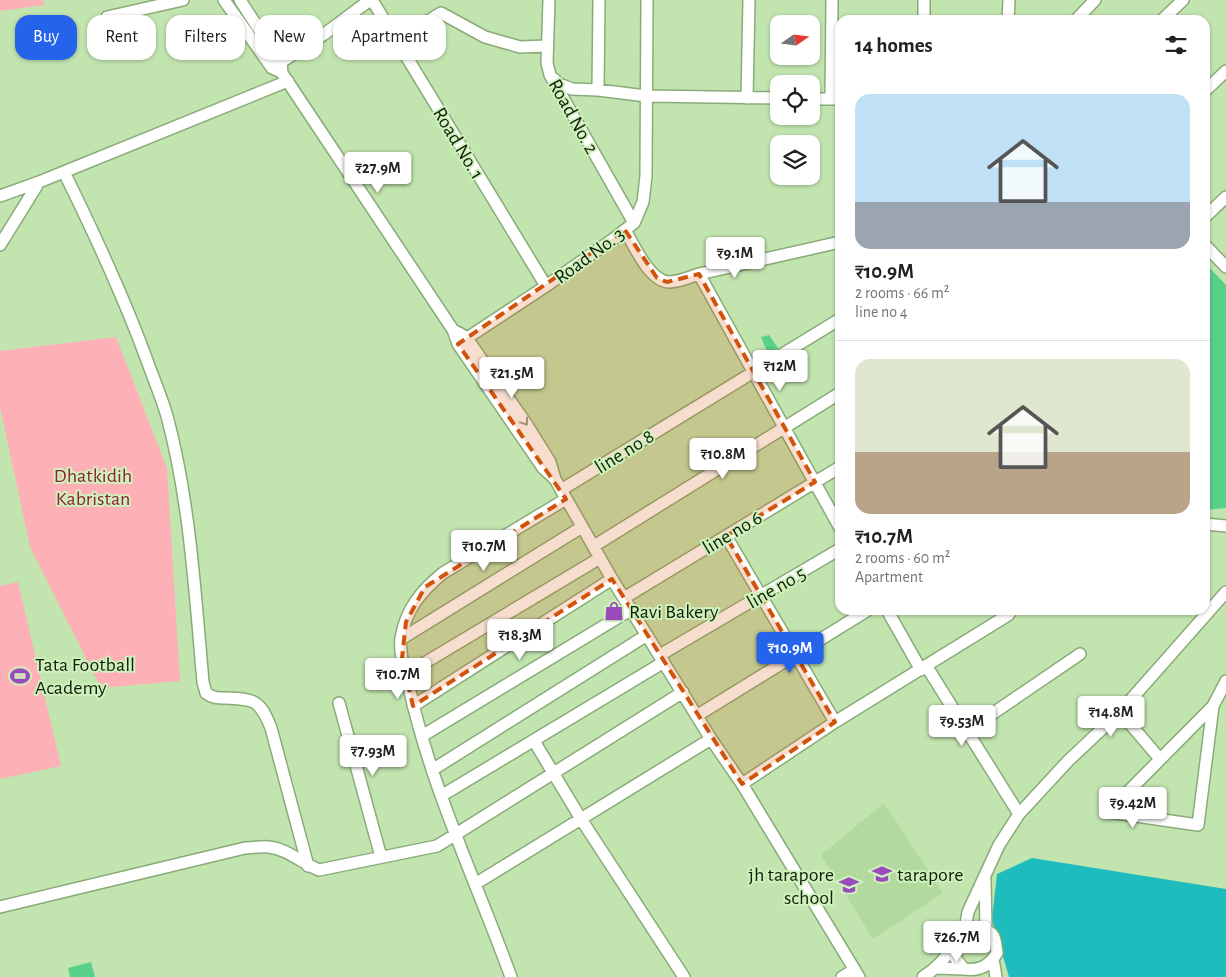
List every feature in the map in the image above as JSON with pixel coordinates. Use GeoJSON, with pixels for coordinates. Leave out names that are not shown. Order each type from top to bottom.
{"type":"FeatureCollection","features":[{"type":"Feature","properties":{"kind":"street"},"geometry":{"type":"LineString","coordinates":[[115,15],[183,0]]}},
{"type":"Feature","properties":{"kind":"street"},"geometry":{"type":"LineString","coordinates":[[224,0],[281,71]]}},
{"type":"Feature","properties":{"kind":"street"},"geometry":{"type":"LineString","coordinates":[[240,0],[281,71],[462,341],[542,468],[555,479],[612,579],[698,715],[711,739],[742,784],[856,973],[842,977]]}},
{"type":"Feature","properties":{"kind":"street"},"geometry":{"type":"LineString","coordinates":[[0,196],[64,172],[281,71],[371,0]]}},
{"type":"Feature","properties":{"kind":"street","name":"Road No. 1"},"geometry":{"type":"LineString","coordinates":[[371,0],[380,15]]}},
{"type":"Feature","properties":{"kind":"street","name":"Road No. 2"},"geometry":{"type":"LineString","coordinates":[[549,0],[547,63],[550,75],[629,226],[649,269],[657,278],[667,282],[678,280],[835,243]]}},
{"type":"Feature","properties":{"kind":"street"},"geometry":{"type":"LineString","coordinates":[[598,90],[599,0]]}},
{"type":"Feature","properties":{"kind":"street","name":"Road No. 3"},"geometry":{"type":"LineString","coordinates":[[462,341],[546,286],[629,226],[643,202],[646,176],[647,0]]}},
{"type":"Feature","properties":{"kind":"street"},"geometry":{"type":"LineString","coordinates":[[747,98],[749,0]]}},
{"type":"Feature","properties":{"kind":"street"},"geometry":{"type":"LineString","coordinates":[[832,0],[835,74]]}},
{"type":"Feature","properties":{"kind":"street"},"geometry":{"type":"LineString","coordinates":[[924,0],[924,15]]}},
{"type":"Feature","properties":{"kind":"street"},"geometry":{"type":"LineString","coordinates":[[1008,15],[1009,0]]}},
{"type":"Feature","properties":{"kind":"street"},"geometry":{"type":"LineString","coordinates":[[1081,15],[1095,0]]}},
{"type":"Feature","properties":{"kind":"street"},"geometry":{"type":"LineString","coordinates":[[1167,15],[1183,0]]}},
{"type":"Feature","properties":{"kind":"street"},"geometry":{"type":"LineString","coordinates":[[446,16],[485,36],[520,47],[548,46]]}},
{"type":"Feature","properties":{"kind":"street","name":"Road No. 1"},"geometry":{"type":"LineString","coordinates":[[408,60],[546,286]]}},
{"type":"Feature","properties":{"kind":"street"},"geometry":{"type":"LineString","coordinates":[[1210,86],[1226,72]]}},
{"type":"Feature","properties":{"kind":"street"},"geometry":{"type":"LineString","coordinates":[[550,75],[559,84],[572,89],[646,96],[770,98]]}},
{"type":"Feature","properties":{"kind":"street"},"geometry":{"type":"LineString","coordinates":[[820,99],[835,99]]}},
{"type":"Feature","properties":{"kind":"street"},"geometry":{"type":"LineString","coordinates":[[64,172],[121,294],[166,414],[180,474],[188,530],[203,682],[206,694],[213,698],[247,700],[259,704],[265,714],[271,728],[308,866]]}},
{"type":"Feature","properties":{"kind":"street"},"geometry":{"type":"LineString","coordinates":[[0,245],[39,182]]}},
{"type":"Feature","properties":{"kind":"street"},"geometry":{"type":"LineString","coordinates":[[1210,212],[1226,196]]}},
{"type":"Feature","properties":{"kind":"street"},"geometry":{"type":"LineString","coordinates":[[1210,250],[1226,267]]}},
{"type":"Feature","properties":{"kind":"street"},"geometry":{"type":"LineString","coordinates":[[699,274],[835,519]]}},
{"type":"Feature","properties":{"kind":"street","name":"line no 8"},"geometry":{"type":"LineString","coordinates":[[401,639],[412,605],[425,588],[443,573],[752,372],[835,323]]}},
{"type":"Feature","properties":{"kind":"street"},"geometry":{"type":"LineString","coordinates":[[594,546],[835,396]]}},
{"type":"Feature","properties":{"kind":"street","name":"line no 6"},"geometry":{"type":"LineString","coordinates":[[624,598],[835,470]]}},
{"type":"Feature","properties":{"kind":"street"},"geometry":{"type":"LineString","coordinates":[[1210,524],[1226,526]]}},
{"type":"Feature","properties":{"kind":"street"},"geometry":{"type":"LineString","coordinates":[[511,977],[432,770],[413,706],[402,658],[401,639],[582,527]]}},
{"type":"Feature","properties":{"kind":"street"},"geometry":{"type":"LineString","coordinates":[[726,536],[836,722]]}},
{"type":"Feature","properties":{"kind":"street","name":"line no 5"},"geometry":{"type":"LineString","coordinates":[[441,796],[534,741],[760,596],[835,552]]}},
{"type":"Feature","properties":{"kind":"street"},"geometry":{"type":"LineString","coordinates":[[406,674],[600,558]]}},
{"type":"Feature","properties":{"kind":"street"},"geometry":{"type":"LineString","coordinates":[[413,706],[612,579]]}},
{"type":"Feature","properties":{"kind":"street"},"geometry":{"type":"LineString","coordinates":[[1210,610],[1226,592]]}},
{"type":"Feature","properties":{"kind":"street"},"geometry":{"type":"LineString","coordinates":[[422,736],[632,609]]}},
{"type":"Feature","properties":{"kind":"street"},"geometry":{"type":"LineString","coordinates":[[698,715],[860,615]]}},
{"type":"Feature","properties":{"kind":"street"},"geometry":{"type":"LineString","coordinates":[[890,615],[967,730],[1018,814]]}},
{"type":"Feature","properties":{"kind":"street"},"geometry":{"type":"LineString","coordinates":[[742,784],[836,722],[1008,615]]}},
{"type":"Feature","properties":{"kind":"street"},"geometry":{"type":"LineString","coordinates":[[965,930],[968,912],[1000,845],[1018,814],[1068,761],[1120,712],[1206,615]]}},
{"type":"Feature","properties":{"kind":"street"},"geometry":{"type":"LineString","coordinates":[[432,770],[647,636]]}},
{"type":"Feature","properties":{"kind":"street"},"geometry":{"type":"LineString","coordinates":[[967,730],[1080,654]]}},
{"type":"Feature","properties":{"kind":"street"},"geometry":{"type":"LineString","coordinates":[[1213,706],[1198,824],[1108,812],[1213,706],[1226,681]]}},
{"type":"Feature","properties":{"kind":"street"},"geometry":{"type":"LineString","coordinates":[[0,908],[245,848],[269,847],[291,854],[308,866],[319,870],[437,846],[683,692]]}},
{"type":"Feature","properties":{"kind":"street"},"geometry":{"type":"LineString","coordinates":[[340,703],[381,857]]}},
{"type":"Feature","properties":{"kind":"street"},"geometry":{"type":"LineString","coordinates":[[1120,712],[1160,759]]}},
{"type":"Feature","properties":{"kind":"street"},"geometry":{"type":"LineString","coordinates":[[476,884],[711,739]]}},
{"type":"Feature","properties":{"kind":"street"},"geometry":{"type":"LineString","coordinates":[[534,741],[581,819],[684,977]]}},
{"type":"Feature","properties":{"kind":"street"},"geometry":{"type":"LineString","coordinates":[[985,878],[986,930]]}},
{"type":"Feature","properties":{"kind":"street"},"geometry":{"type":"LineString","coordinates":[[923,977],[938,968],[955,943],[958,934],[975,928],[986,930],[993,936],[997,953],[987,966],[971,972],[938,968]]}},
{"type":"Feature","properties":{"kind":"street"},"geometry":{"type":"LineString","coordinates":[[955,943],[956,959],[971,972]]}},
{"type":"Feature","properties":{"kind":"street"},"geometry":{"type":"LineString","coordinates":[[993,959],[996,977]]}},
{"type":"Feature","properties":{"kind":"highlighted area"},"geometry":{"type":"Polygon","coordinates":[[[625,230],[657,278],[667,282],[699,274],[815,482],[726,536],[835,722],[742,784],[612,579],[413,706],[402,658],[406,622],[425,587],[566,499],[458,344],[625,230]]]}},
{"type":"Feature","properties":{"kind":"shaded area","name":"tarapore"},"geometry":{"type":"Polygon","coordinates":[[[884,803],[943,893],[873,939],[821,855],[884,803]]]}},
{"type":"Feature","properties":{"kind":"green space"},"geometry":{"type":"Polygon","coordinates":[[[0,0],[43,0],[44,5],[0,11],[0,0]]]}},
{"type":"Feature","properties":{"kind":"green space","name":"Dhatkidih Kabristan"},"geometry":{"type":"Polygon","coordinates":[[[116,337],[167,468],[180,681],[101,688],[30,547],[0,407],[0,351],[116,337]]]}},
{"type":"Feature","properties":{"kind":"green space","name":"Tata Football Academy"},"geometry":{"type":"Polygon","coordinates":[[[18,582],[61,766],[0,779],[0,586],[18,582]]]}},
{"type":"Feature","properties":{"kind":"water"},"geometry":{"type":"Polygon","coordinates":[[[1032,858],[1226,889],[1226,977],[1009,977],[992,919],[997,874],[1032,858]]]}},
{"type":"Feature","properties":{"kind":"building"},"geometry":{"type":"Polygon","coordinates":[[[1210,268],[1226,285],[1226,508],[1210,510],[1210,268]]]}},
{"type":"Feature","properties":{"kind":"building"},"geometry":{"type":"Polygon","coordinates":[[[769,335],[778,348],[768,354],[761,337],[769,335]]]}},
{"type":"Feature","properties":{"kind":"building"},"geometry":{"type":"Polygon","coordinates":[[[91,962],[95,977],[70,977],[68,968],[91,962]]]}},
{"type":"Feature","properties":{"kind":"place","name":"Ravi Bakery"},"geometry":{"type":"Point","coordinates":[614,611]}},
{"type":"Feature","properties":{"kind":"place","name":"Tata Football Academy"},"geometry":{"type":"Point","coordinates":[20,676]}},
{"type":"Feature","properties":{"kind":"place","name":"tarapore"},"geometry":{"type":"Point","coordinates":[882,874]}},
{"type":"Feature","properties":{"kind":"place","name":"jh tarapore school"},"geometry":{"type":"Point","coordinates":[849,885]}}]}
